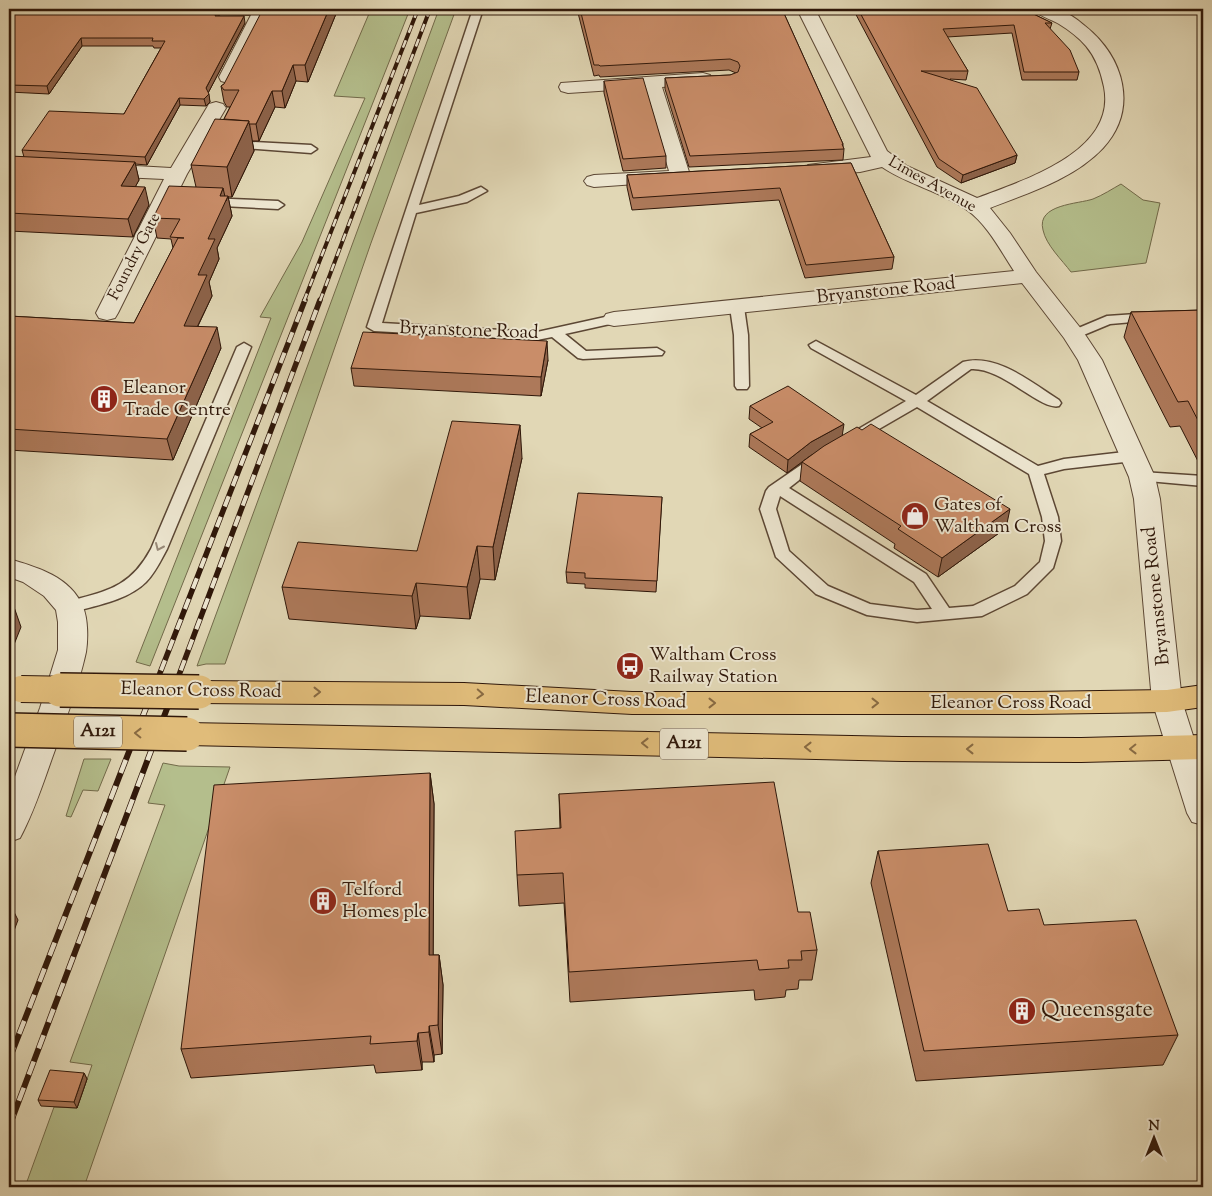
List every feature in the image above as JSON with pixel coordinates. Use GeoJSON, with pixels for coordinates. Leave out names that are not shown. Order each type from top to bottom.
{"type":"FeatureCollection","features":[{"type":"Feature","properties":{"kind":"main road","name":"Eleanor Cross Road"},"geometry":{"type":"LineString","coordinates":[[15,688],[199,692],[464,694],[632,703],[1032,704],[1167,702],[1203,696]]}},
{"type":"Feature","properties":{"kind":"main road","name":"A121"},"geometry":{"type":"LineString","coordinates":[[9,730],[902,749],[1081,750],[1192,748]]}},
{"type":"Feature","properties":{"kind":"street"},"geometry":{"type":"LineString","coordinates":[[194,9],[262,9]]}},
{"type":"Feature","properties":{"kind":"street","name":"Foundry Gate"},"geometry":{"type":"LineString","coordinates":[[107,312],[169,200],[177,174],[200,143],[217,102],[262,9]]}},
{"type":"Feature","properties":{"kind":"street","name":"Limes Avenue"},"geometry":{"type":"LineString","coordinates":[[806,9],[842,78],[875,148],[885,160],[975,206],[988,220],[1028,276]]}},
{"type":"Feature","properties":{"kind":"street"},"geometry":{"type":"LineString","coordinates":[[975,206],[1067,167],[1091,150],[1110,124],[1117,101],[1115,86],[1106,62],[1092,41],[1083,32],[1063,19],[1042,9]]}},
{"type":"Feature","properties":{"kind":"street"},"geometry":{"type":"LineString","coordinates":[[568,87],[719,78]]}},
{"type":"Feature","properties":{"kind":"street"},"geometry":{"type":"LineString","coordinates":[[594,181],[689,174],[651,82]]}},
{"type":"Feature","properties":{"kind":"street"},"geometry":{"type":"LineString","coordinates":[[793,170],[860,166],[885,160]]}},
{"type":"Feature","properties":{"kind":"street"},"geometry":{"type":"LineString","coordinates":[[78,169],[177,174]]}},
{"type":"Feature","properties":{"kind":"street","name":"Bryanstone Road"},"geometry":{"type":"LineString","coordinates":[[614,319],[737,308],[1028,276],[1074,335],[1090,360],[1138,466],[1147,499],[1167,702],[1192,748],[1203,813]]}},
{"type":"Feature","properties":{"kind":"street"},"geometry":{"type":"LineString","coordinates":[[9,568],[33,575],[54,589],[69,607],[72,622],[72,650],[55,708],[9,830]]}},
{"type":"Feature","properties":{"kind":"lane"},"geometry":{"type":"LineString","coordinates":[[411,210],[442,124],[478,9]]}},
{"type":"Feature","properties":{"kind":"lane"},"geometry":{"type":"LineString","coordinates":[[224,144],[311,148]]}},
{"type":"Feature","properties":{"kind":"lane"},"geometry":{"type":"LineString","coordinates":[[411,210],[463,199],[481,191]]}},
{"type":"Feature","properties":{"kind":"lane"},"geometry":{"type":"LineString","coordinates":[[193,201],[278,205]]}},
{"type":"Feature","properties":{"kind":"lane","name":"Bryanstone Road"},"geometry":{"type":"LineString","coordinates":[[411,210],[374,328],[537,336],[614,319]]}},
{"type":"Feature","properties":{"kind":"lane"},"geometry":{"type":"LineString","coordinates":[[737,308],[741,335],[742,386]]}},
{"type":"Feature","properties":{"kind":"lane"},"geometry":{"type":"LineString","coordinates":[[1074,335],[1107,320],[1135,317],[1168,317]]}},
{"type":"Feature","properties":{"kind":"lane"},"geometry":{"type":"LineString","coordinates":[[554,332],[583,355],[657,352]]}},
{"type":"Feature","properties":{"kind":"lane"},"geometry":{"type":"LineString","coordinates":[[816,345],[917,401],[1036,471],[1051,525],[1053,541],[1047,564],[1020,590],[976,612],[917,616],[867,609],[822,590],[782,553],[768,509],[774,491],[837,448],[917,401],[968,366],[976,364],[994,368],[1054,403]]}},
{"type":"Feature","properties":{"kind":"lane"},"geometry":{"type":"LineString","coordinates":[[69,607],[117,592],[134,584],[148,569],[159,549],[177,502],[244,348]]}},
{"type":"Feature","properties":{"kind":"lane"},"geometry":{"type":"LineString","coordinates":[[1036,471],[1064,464],[1138,466],[1203,481]]}},
{"type":"Feature","properties":{"kind":"lane"},"geometry":{"type":"LineString","coordinates":[[779,488],[920,578],[944,614]]}},
{"type":"Feature","properties":{"kind":"green space"},"geometry":{"type":"Polygon","coordinates":[[[371,9],[410,9],[150,666],[136,662],[271,318],[260,317],[302,242],[365,98],[334,96],[371,9]]]}},
{"type":"Feature","properties":{"kind":"green space"},"geometry":{"type":"Polygon","coordinates":[[[439,9],[456,9],[371,243],[225,664],[197,666],[439,9]]]}},
{"type":"Feature","properties":{"kind":"green space"},"geometry":{"type":"Polygon","coordinates":[[[1121,184],[1143,200],[1160,203],[1146,263],[1071,272],[1051,247],[1045,236],[1043,221],[1046,215],[1060,207],[1093,199],[1121,184]]]}},
{"type":"Feature","properties":{"kind":"green space"},"geometry":{"type":"Polygon","coordinates":[[[84,759],[111,759],[98,791],[83,790],[71,817],[66,816],[84,759]]]}},
{"type":"Feature","properties":{"kind":"green space"},"geometry":{"type":"Polygon","coordinates":[[[163,763],[179,766],[230,767],[84,1187],[25,1187],[54,1107],[77,1108],[92,1065],[70,1062],[165,805],[148,803],[163,763]]]}},
{"type":"Feature","properties":{"kind":"building"},"geometry":{"type":"Polygon","coordinates":[[[9,9],[218,9],[215,16],[244,16],[206,88],[209,94],[204,99],[179,98],[145,157],[22,150],[49,111],[124,114],[165,41],[152,41],[153,38],[81,38],[47,86],[9,85],[9,9]]]}},
{"type":"Feature","properties":{"kind":"building"},"geometry":{"type":"Polygon","coordinates":[[[263,9],[329,9],[305,65],[293,65],[282,91],[272,91],[256,124],[249,124],[249,121],[224,119],[239,90],[224,90],[221,86],[224,84],[263,9]]]}},
{"type":"Feature","properties":{"kind":"building"},"geometry":{"type":"Polygon","coordinates":[[[580,9],[782,9],[844,149],[690,156],[665,78],[730,75],[738,72],[740,66],[738,62],[730,59],[594,65],[580,9]]]}},
{"type":"Feature","properties":{"kind":"building"},"geometry":{"type":"Polygon","coordinates":[[[858,9],[1023,9],[1052,23],[1045,23],[1070,50],[1079,72],[1024,72],[1014,25],[943,29],[968,71],[921,71],[977,88],[1017,155],[963,175],[939,159],[858,9]]]}},
{"type":"Feature","properties":{"kind":"building"},"geometry":{"type":"Polygon","coordinates":[[[643,78],[666,156],[623,159],[604,81],[643,78]]]}},
{"type":"Feature","properties":{"kind":"building"},"geometry":{"type":"Polygon","coordinates":[[[215,119],[249,121],[227,167],[191,165],[215,119]]]}},
{"type":"Feature","properties":{"kind":"building"},"geometry":{"type":"Polygon","coordinates":[[[10,156],[135,162],[121,186],[145,187],[128,219],[9,213],[10,156]]]}},
{"type":"Feature","properties":{"kind":"building"},"geometry":{"type":"Polygon","coordinates":[[[851,163],[894,257],[806,265],[780,188],[633,198],[627,175],[851,163]]]}},
{"type":"Feature","properties":{"kind":"building","name":"Eleanor Trade Centre"},"geometry":{"type":"Polygon","coordinates":[[[169,186],[223,188],[220,196],[228,196],[208,239],[215,239],[198,275],[207,275],[184,326],[217,327],[167,439],[9,429],[9,316],[134,323],[178,238],[184,238],[170,237],[180,219],[153,218],[169,186]]]}},
{"type":"Feature","properties":{"kind":"building"},"geometry":{"type":"Polygon","coordinates":[[[1203,310],[1203,430],[1188,401],[1178,402],[1131,312],[1203,310]]]}},
{"type":"Feature","properties":{"kind":"building"},"geometry":{"type":"Polygon","coordinates":[[[363,332],[547,341],[541,377],[351,368],[363,332]]]}},
{"type":"Feature","properties":{"kind":"building"},"geometry":{"type":"Polygon","coordinates":[[[788,386],[844,424],[811,442],[788,460],[750,434],[773,422],[750,406],[788,386]]]}},
{"type":"Feature","properties":{"kind":"building"},"geometry":{"type":"Polygon","coordinates":[[[452,421],[520,425],[493,547],[477,546],[467,587],[416,583],[412,596],[282,587],[298,542],[417,551],[452,421]]]}},
{"type":"Feature","properties":{"kind":"building"},"geometry":{"type":"Polygon","coordinates":[[[871,424],[1010,509],[942,558],[898,529],[901,526],[802,462],[824,446],[857,427],[862,430],[871,424]]]}},
{"type":"Feature","properties":{"kind":"building"},"geometry":{"type":"Polygon","coordinates":[[[578,493],[662,497],[657,581],[585,578],[585,573],[566,572],[578,493]]]}},
{"type":"Feature","properties":{"kind":"building"},"geometry":{"type":"Polygon","coordinates":[[[9,607],[14,607],[9,621],[9,607]]]}},
{"type":"Feature","properties":{"kind":"building","name":"Telford Homes plc"},"geometry":{"type":"Polygon","coordinates":[[[430,773],[429,955],[439,955],[438,1025],[429,1026],[429,1032],[418,1033],[417,1041],[370,1044],[371,1036],[181,1049],[214,785],[430,773]]]}},
{"type":"Feature","properties":{"kind":"building"},"geometry":{"type":"Polygon","coordinates":[[[774,782],[798,912],[810,912],[817,950],[801,951],[802,960],[788,960],[789,968],[759,970],[757,960],[569,972],[563,873],[517,875],[515,831],[561,828],[559,794],[774,782]]]}},
{"type":"Feature","properties":{"kind":"building","name":"Queensgate"},"geometry":{"type":"Polygon","coordinates":[[[988,844],[1008,911],[1039,909],[1044,925],[1136,920],[1178,1035],[924,1051],[878,851],[988,844]]]}},
{"type":"Feature","properties":{"kind":"building"},"geometry":{"type":"Polygon","coordinates":[[[50,1070],[84,1073],[74,1102],[38,1100],[50,1070]]]}},
{"type":"Feature","properties":{"kind":"waterway"},"geometry":{"type":"LineString","coordinates":[[1189,9],[1203,16]]}},
{"type":"Feature","properties":{"kind":"railway"},"geometry":{"type":"LineString","coordinates":[[304,301],[418,9]]}},
{"type":"Feature","properties":{"kind":"railway"},"geometry":{"type":"LineString","coordinates":[[320,301],[430,9]]}},
{"type":"Feature","properties":{"kind":"railway"},"geometry":{"type":"LineString","coordinates":[[153,691],[305,300]]}},
{"type":"Feature","properties":{"kind":"railway"},"geometry":{"type":"LineString","coordinates":[[173,691],[320,300]]}},
{"type":"Feature","properties":{"kind":"railway"},"geometry":{"type":"LineString","coordinates":[[9,1060],[153,690]]}},
{"type":"Feature","properties":{"kind":"railway"},"geometry":{"type":"LineString","coordinates":[[9,1127],[174,690]]}},
{"type":"Feature","properties":{"kind":"place","name":"Eleanor Trade Centre"},"geometry":{"type":"Point","coordinates":[104,399]}},
{"type":"Feature","properties":{"kind":"place","name":"Gates of Waltham Cross"},"geometry":{"type":"Point","coordinates":[915,516]}},
{"type":"Feature","properties":{"kind":"place","name":"Waltham Cross Railway Station"},"geometry":{"type":"Point","coordinates":[630,666]}},
{"type":"Feature","properties":{"kind":"place","name":"Telford Homes plc"},"geometry":{"type":"Point","coordinates":[323,901]}},
{"type":"Feature","properties":{"kind":"place","name":"Queensgate"},"geometry":{"type":"Point","coordinates":[1022,1011]}}]}
